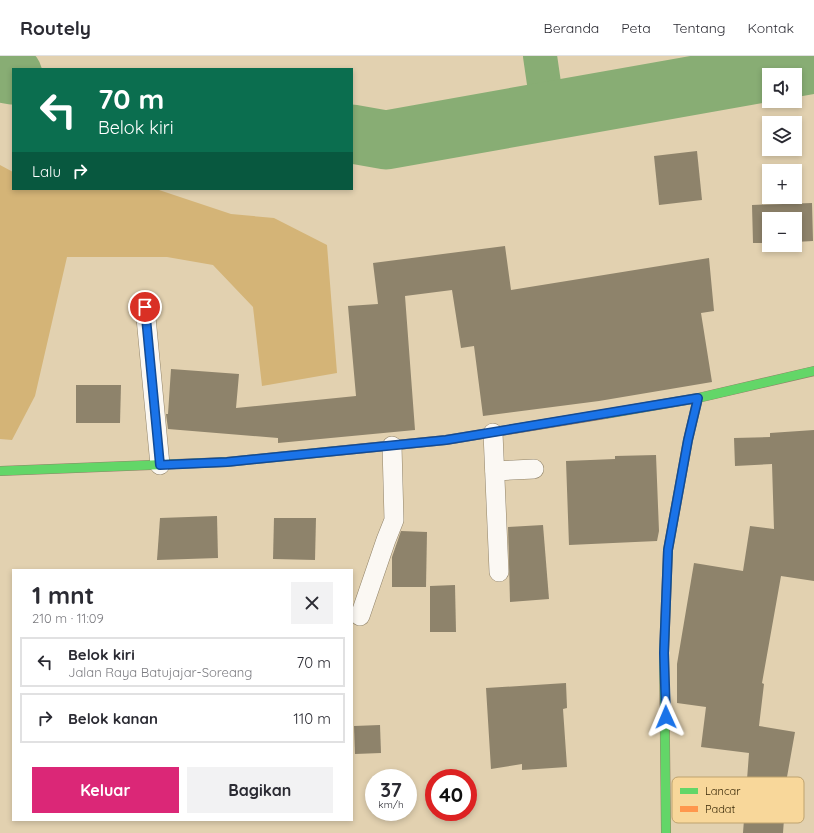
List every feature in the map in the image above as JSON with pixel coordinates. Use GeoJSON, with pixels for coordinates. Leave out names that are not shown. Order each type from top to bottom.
{"type":"FeatureCollection","features":[{"type":"Feature","properties":{"kind":"main road"},"geometry":{"type":"LineString","coordinates":[[0,472],[227,462],[446,440],[698,398],[814,371]]}},
{"type":"Feature","properties":{"kind":"main road"},"geometry":{"type":"LineString","coordinates":[[666,833],[664,653],[668,550],[688,440],[698,398]]}},
{"type":"Feature","properties":{"kind":"lane"},"geometry":{"type":"LineString","coordinates":[[145,307],[160,465]]}},
{"type":"Feature","properties":{"kind":"lane"},"geometry":{"type":"LineString","coordinates":[[493,433],[499,572]]}},
{"type":"Feature","properties":{"kind":"lane"},"geometry":{"type":"LineString","coordinates":[[360,616],[394,520],[392,446]]}},
{"type":"Feature","properties":{"kind":"lane"},"geometry":{"type":"LineString","coordinates":[[495,471],[534,469]]}},
{"type":"Feature","properties":{"kind":"shaded area"},"geometry":{"type":"Polygon","coordinates":[[[0,165],[12,171],[12,190],[159,190],[231,214],[274,218],[327,245],[337,373],[262,386],[253,307],[213,265],[167,257],[67,257],[35,396],[12,440],[0,439],[0,165]]]}},
{"type":"Feature","properties":{"kind":"building"},"geometry":{"type":"Polygon","coordinates":[[[697,151],[702,200],[659,205],[654,156],[697,151]]]}},
{"type":"Feature","properties":{"kind":"building"},"geometry":{"type":"Polygon","coordinates":[[[812,203],[813,241],[802,242],[802,212],[762,212],[762,243],[753,243],[752,205],[812,203]]]}},
{"type":"Feature","properties":{"kind":"building"},"geometry":{"type":"Polygon","coordinates":[[[505,246],[511,290],[709,258],[714,311],[701,313],[712,382],[599,401],[483,416],[474,346],[461,348],[452,290],[405,296],[415,430],[278,443],[278,438],[168,429],[166,414],[168,414],[171,369],[239,374],[236,408],[356,396],[348,306],[378,304],[373,263],[505,246]]]}},
{"type":"Feature","properties":{"kind":"building"},"geometry":{"type":"Polygon","coordinates":[[[76,385],[121,385],[120,423],[76,423],[76,385]]]}},
{"type":"Feature","properties":{"kind":"building"},"geometry":{"type":"Polygon","coordinates":[[[814,430],[814,581],[781,576],[762,683],[764,684],[759,726],[795,732],[787,777],[747,777],[749,753],[701,747],[706,707],[677,703],[677,664],[694,563],[743,571],[750,526],[774,529],[772,464],[735,466],[734,438],[770,437],[770,433],[814,430]]]}},
{"type":"Feature","properties":{"kind":"building"},"geometry":{"type":"Polygon","coordinates":[[[656,455],[659,531],[657,541],[569,545],[566,461],[615,459],[615,456],[656,455]]]}},
{"type":"Feature","properties":{"kind":"building"},"geometry":{"type":"Polygon","coordinates":[[[217,516],[218,558],[157,560],[160,518],[217,516]]]}},
{"type":"Feature","properties":{"kind":"building"},"geometry":{"type":"Polygon","coordinates":[[[274,518],[316,518],[315,560],[273,559],[274,518]]]}},
{"type":"Feature","properties":{"kind":"building"},"geometry":{"type":"Polygon","coordinates":[[[543,525],[549,599],[510,602],[508,527],[543,525]]]}},
{"type":"Feature","properties":{"kind":"building"},"geometry":{"type":"Polygon","coordinates":[[[401,531],[427,532],[426,587],[392,587],[392,557],[401,531]]]}},
{"type":"Feature","properties":{"kind":"building"},"geometry":{"type":"Polygon","coordinates":[[[455,585],[456,632],[430,632],[430,586],[455,585]]]}},
{"type":"Feature","properties":{"kind":"building"},"geometry":{"type":"Polygon","coordinates":[[[566,683],[567,708],[563,709],[567,767],[522,770],[522,764],[491,769],[486,688],[566,683]]]}},
{"type":"Feature","properties":{"kind":"building"},"geometry":{"type":"Polygon","coordinates":[[[380,725],[381,753],[355,754],[354,726],[380,725]]]}},
{"type":"Feature","properties":{"kind":"building"},"geometry":{"type":"Polygon","coordinates":[[[744,823],[784,823],[783,833],[743,833],[744,823]]]}},
{"type":"Feature","properties":{"kind":"waterway"},"geometry":{"type":"LineString","coordinates":[[540,56],[548,111]]}},
{"type":"Feature","properties":{"kind":"waterway"},"geometry":{"type":"LineString","coordinates":[[353,134],[386,140],[814,64]]}},
{"type":"Feature","properties":{"kind":"waterway"},"geometry":{"type":"LineString","coordinates":[[0,73],[12,75]]}},
{"type":"Feature","properties":{"kind":"traffic: fast"},"geometry":{"type":"LineString","coordinates":[[605,414],[698,398],[814,371]]}},
{"type":"Feature","properties":{"kind":"traffic: fast"},"geometry":{"type":"LineString","coordinates":[[666,833],[664,653],[668,550],[688,440],[698,398]]}},
{"type":"Feature","properties":{"kind":"traffic: fast"},"geometry":{"type":"LineString","coordinates":[[0,471],[227,462],[336,451]]}},
{"type":"Feature","properties":{"kind":"traffic: slow"},"geometry":{"type":"LineString","coordinates":[[336,451],[446,440],[605,414]]}},
{"type":"Feature","properties":{"kind":"route"},"geometry":{"type":"LineString","coordinates":[[145,307],[160,465],[227,462],[446,440],[698,398],[688,440],[668,550],[664,653],[666,717]]}}]}
